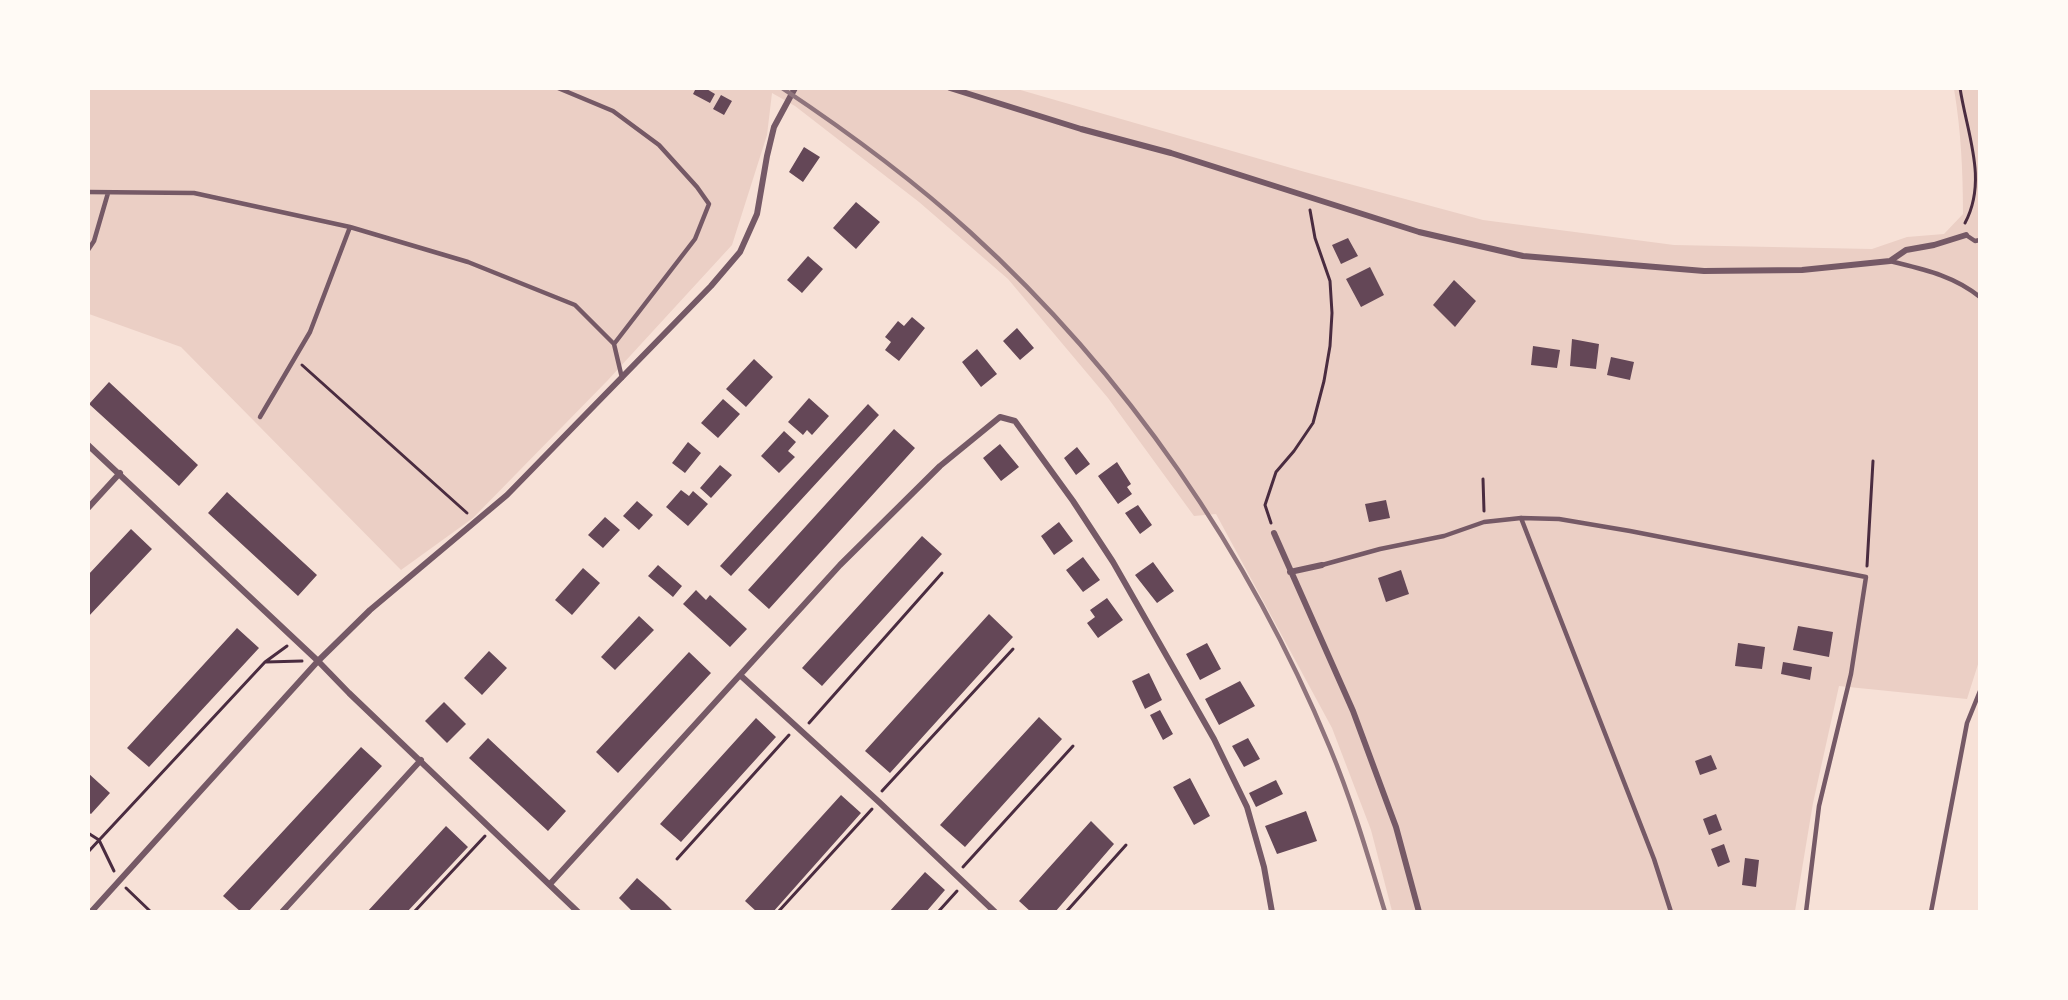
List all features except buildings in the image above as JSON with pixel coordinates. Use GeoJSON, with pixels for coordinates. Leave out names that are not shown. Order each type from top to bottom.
{"type":"FeatureCollection","features":[{"type":"Feature","properties":{"kind":"street"},"geometry":{"type":"LineString","coordinates":[[91,912],[318,661],[370,610],[507,495],[711,286],[740,252],[757,214],[774,127],[795,88]]}},
{"type":"Feature","properties":{"kind":"street"},"geometry":{"type":"LineString","coordinates":[[950,88],[1081,129],[1171,153],[1419,232],[1523,256],[1704,270],[1802,270],[1890,261],[1906,250],[1934,245],[1966,235]]}},
{"type":"Feature","properties":{"kind":"street"},"geometry":{"type":"LineString","coordinates":[[550,884],[840,565],[940,466],[1000,417],[1015,422],[1073,501],[1113,562],[1214,739],[1247,807],[1264,867],[1272,912]]}},
{"type":"Feature","properties":{"kind":"street"},"geometry":{"type":"LineString","coordinates":[[88,445],[295,639],[578,912]]}},
{"type":"Feature","properties":{"kind":"street"},"geometry":{"type":"LineString","coordinates":[[88,508],[120,473]]}},
{"type":"Feature","properties":{"kind":"street"},"geometry":{"type":"LineString","coordinates":[[1274,533],[1353,711],[1396,827],[1419,912]]}},
{"type":"Feature","properties":{"kind":"street"},"geometry":{"type":"LineString","coordinates":[[1290,572],[1322,565]]}},
{"type":"Feature","properties":{"kind":"street"},"geometry":{"type":"LineString","coordinates":[[740,675],[995,912]]}},
{"type":"Feature","properties":{"kind":"street"},"geometry":{"type":"LineString","coordinates":[[282,912],[421,760]]}},
{"type":"Feature","properties":{"kind":"lane"},"geometry":{"type":"LineString","coordinates":[[558,88],[613,111],[659,145],[697,187],[709,204],[695,239],[614,344]]}},
{"type":"Feature","properties":{"kind":"lane"},"geometry":{"type":"LineString","coordinates":[[88,192],[194,193],[350,227],[468,262],[575,305],[614,344],[622,378]]}},
{"type":"Feature","properties":{"kind":"lane"},"geometry":{"type":"LineString","coordinates":[[88,250],[94,241],[108,193]]}},
{"type":"Feature","properties":{"kind":"lane"},"geometry":{"type":"LineString","coordinates":[[260,417],[310,332],[350,227]]}},
{"type":"Feature","properties":{"kind":"lane"},"geometry":{"type":"LineString","coordinates":[[1966,235],[1973,240],[1980,240]]}},
{"type":"Feature","properties":{"kind":"lane"},"geometry":{"type":"LineString","coordinates":[[1890,261],[1940,273],[1967,286],[1980,297]]}},
{"type":"Feature","properties":{"kind":"lane"},"geometry":{"type":"LineString","coordinates":[[1521,518],[1654,859],[1671,912]]}},
{"type":"Feature","properties":{"kind":"lane"},"geometry":{"type":"LineString","coordinates":[[1322,565],[1380,549],[1444,536],[1484,522],[1521,518],[1559,519],[1630,531],[1866,577],[1851,674],[1819,806],[1806,912]]}},
{"type":"Feature","properties":{"kind":"lane"},"geometry":{"type":"LineString","coordinates":[[1931,912],[1967,723],[1980,691]]}},
{"type":"Feature","properties":{"kind":"path"},"geometry":{"type":"LineString","coordinates":[[1957,238],[1972,210],[1976,192],[1976,164],[1964,117],[1960,88]]}},
{"type":"Feature","properties":{"kind":"path"},"geometry":{"type":"LineString","coordinates":[[1274,533],[1265,505],[1276,472],[1313,423],[1330,346],[1332,313],[1330,281],[1314,238],[1308,198]]}},
{"type":"Feature","properties":{"kind":"path"},"geometry":{"type":"LineString","coordinates":[[294,358],[477,522]]}},
{"type":"Feature","properties":{"kind":"path"},"geometry":{"type":"LineString","coordinates":[[1866,577],[1873,461]]}},
{"type":"Feature","properties":{"kind":"path"},"geometry":{"type":"LineString","coordinates":[[1483,479],[1484,522]]}},
{"type":"Feature","properties":{"kind":"path"},"geometry":{"type":"LineString","coordinates":[[677,859],[942,573]]}},
{"type":"Feature","properties":{"kind":"path"},"geometry":{"type":"LineString","coordinates":[[88,852],[265,662],[295,639]]}},
{"type":"Feature","properties":{"kind":"path"},"geometry":{"type":"LineString","coordinates":[[777,912],[1013,649]]}},
{"type":"Feature","properties":{"kind":"path"},"geometry":{"type":"LineString","coordinates":[[265,662],[318,661]]}},
{"type":"Feature","properties":{"kind":"path"},"geometry":{"type":"LineString","coordinates":[[956,875],[1073,746]]}},
{"type":"Feature","properties":{"kind":"path"},"geometry":{"type":"LineString","coordinates":[[414,912],[493,828]]}},
{"type":"Feature","properties":{"kind":"path"},"geometry":{"type":"LineString","coordinates":[[88,833],[99,840],[119,882],[151,912]]}},
{"type":"Feature","properties":{"kind":"path"},"geometry":{"type":"LineString","coordinates":[[1066,912],[1126,845]]}},
{"type":"Feature","properties":{"kind":"path"},"geometry":{"type":"LineString","coordinates":[[938,912],[964,883]]}},
{"type":"Feature","properties":{"kind":"shaded area"},"geometry":{"type":"Polygon","coordinates":[[[88,89],[1017,89],[1305,172],[1483,220],[1674,245],[1872,249],[1907,237],[1944,234],[1963,214],[1961,151],[1954,89],[1979,89],[1980,658],[1967,699],[1839,686],[1813,803],[1795,911],[1392,911],[1371,830],[1332,728],[1216,514],[1194,516],[1108,398],[1008,279],[919,202],[795,106],[772,93],[767,135],[732,245],[608,380],[473,518],[401,570],[181,347],[89,314],[88,89]]]}},
{"type":"Feature","properties":{"kind":"railway"},"geometry":{"type":"LineString","coordinates":[[782,88],[879,157],[970,232],[1027,287],[1081,345],[1131,406],[1178,470],[1222,536],[1262,605],[1298,675],[1345,788],[1385,912]]}}]}
